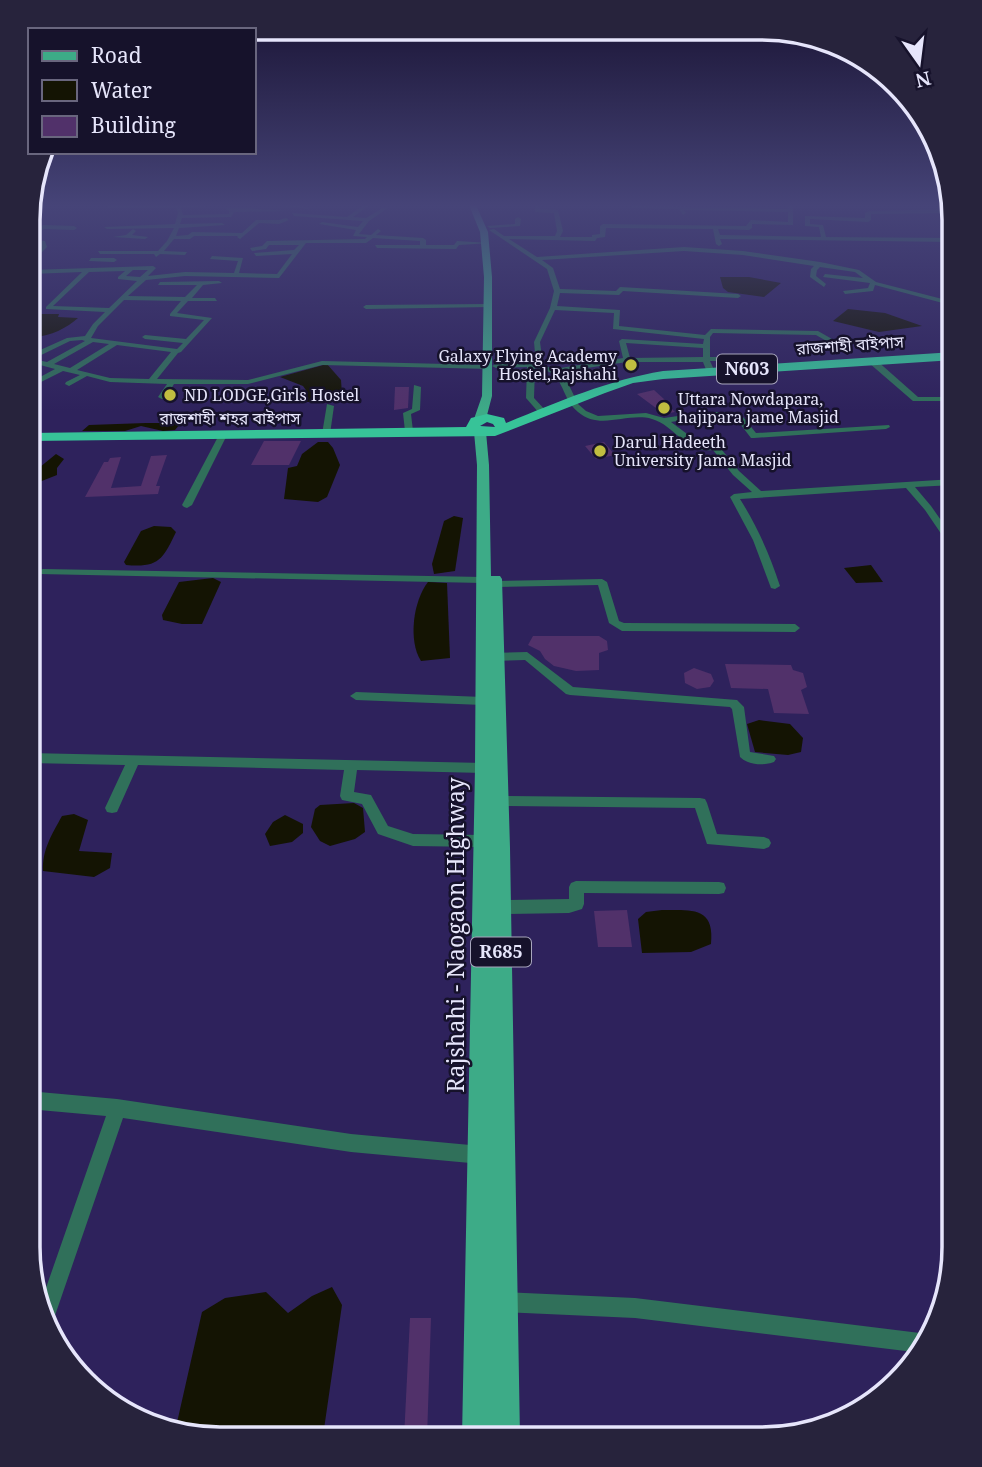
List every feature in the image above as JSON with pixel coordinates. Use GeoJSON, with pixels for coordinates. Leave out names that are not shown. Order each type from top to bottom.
{"type":"FeatureCollection","features":[{"type":"Feature","properties":{"kind":"highway","name":"রাজশাহী বাইপাস"},"geometry":{"type":"LineString","coordinates":[[545,412],[631,380],[708,366],[754,369],[942,357]]}},
{"type":"Feature","properties":{"kind":"highway","name":"N603"},"geometry":{"type":"LineString","coordinates":[[488,425],[545,412]]}},
{"type":"Feature","properties":{"kind":"highway","name":"রাজশাহী শহর বাইপাস"},"geometry":{"type":"LineString","coordinates":[[40,437],[326,434],[488,425]]}},
{"type":"Feature","properties":{"kind":"main road"},"geometry":{"type":"LineString","coordinates":[[487,273],[492,367]]}},
{"type":"Feature","properties":{"kind":"main road"},"geometry":{"type":"LineString","coordinates":[[492,367],[494,273]]}},
{"type":"Feature","properties":{"kind":"main road","name":"Rajshahi - Naogaon Highway"},"geometry":{"type":"LineString","coordinates":[[492,367],[487,396],[490,657],[499,802],[503,1427]]}},
{"type":"Feature","properties":{"kind":"main road","name":"Rajshahi - Naogaon Highway"},"geometry":{"type":"LineString","coordinates":[[478,1427],[483,701],[490,657]]}},
{"type":"Feature","properties":{"kind":"street"},"geometry":{"type":"LineString","coordinates":[[84,273],[48,308],[110,310]]}},
{"type":"Feature","properties":{"kind":"street"},"geometry":{"type":"LineString","coordinates":[[126,273],[120,278],[219,283]]}},
{"type":"Feature","properties":{"kind":"street"},"geometry":{"type":"LineString","coordinates":[[49,365],[87,340],[110,310],[148,273]]}},
{"type":"Feature","properties":{"kind":"street"},"geometry":{"type":"LineString","coordinates":[[142,280],[174,273]]}},
{"type":"Feature","properties":{"kind":"street"},"geometry":{"type":"LineString","coordinates":[[208,273],[282,273]]}},
{"type":"Feature","properties":{"kind":"street"},"geometry":{"type":"LineString","coordinates":[[545,412],[530,398],[537,342],[553,308],[557,290],[552,273]]}},
{"type":"Feature","properties":{"kind":"street"},"geometry":{"type":"LineString","coordinates":[[813,273],[813,277],[824,285]]}},
{"type":"Feature","properties":{"kind":"street"},"geometry":{"type":"LineString","coordinates":[[845,292],[871,290],[870,281],[860,273]]}},
{"type":"Feature","properties":{"kind":"street"},"geometry":{"type":"LineString","coordinates":[[825,276],[870,281],[942,301]]}},
{"type":"Feature","properties":{"kind":"street"},"geometry":{"type":"LineString","coordinates":[[40,280],[77,279]]}},
{"type":"Feature","properties":{"kind":"street"},"geometry":{"type":"LineString","coordinates":[[900,290],[908,283]]}},
{"type":"Feature","properties":{"kind":"street"},"geometry":{"type":"LineString","coordinates":[[151,382],[176,351],[205,323],[166,321],[201,284]]}},
{"type":"Feature","properties":{"kind":"street"},"geometry":{"type":"LineString","coordinates":[[557,290],[619,293],[620,289],[738,296]]}},
{"type":"Feature","properties":{"kind":"street"},"geometry":{"type":"LineString","coordinates":[[124,298],[215,300]]}},
{"type":"Feature","properties":{"kind":"street"},"geometry":{"type":"LineString","coordinates":[[366,307],[488,306]]}},
{"type":"Feature","properties":{"kind":"street"},"geometry":{"type":"LineString","coordinates":[[553,308],[618,311],[615,328],[707,337]]}},
{"type":"Feature","properties":{"kind":"street"},"geometry":{"type":"LineString","coordinates":[[553,371],[626,360],[708,366],[706,346],[711,331],[818,333],[830,341],[867,342]]}},
{"type":"Feature","properties":{"kind":"street"},"geometry":{"type":"LineString","coordinates":[[145,337],[188,341]]}},
{"type":"Feature","properties":{"kind":"street"},"geometry":{"type":"LineString","coordinates":[[40,354],[69,339],[176,351]]}},
{"type":"Feature","properties":{"kind":"street"},"geometry":{"type":"LineString","coordinates":[[626,360],[622,341],[706,346]]}},
{"type":"Feature","properties":{"kind":"street"},"geometry":{"type":"LineString","coordinates":[[40,382],[116,344]]}},
{"type":"Feature","properties":{"kind":"street"},"geometry":{"type":"LineString","coordinates":[[872,361],[916,399],[942,398]]}},
{"type":"Feature","properties":{"kind":"street"},"geometry":{"type":"LineString","coordinates":[[40,362],[110,380],[195,383],[248,382],[322,363],[536,366],[553,371],[561,377],[571,402],[591,416],[606,419],[653,416],[699,447],[715,447],[759,494]]}},
{"type":"Feature","properties":{"kind":"street"},"geometry":{"type":"LineString","coordinates":[[69,384],[86,374]]}},
{"type":"Feature","properties":{"kind":"street"},"geometry":{"type":"LineString","coordinates":[[162,397],[172,382]]}},
{"type":"Feature","properties":{"kind":"street"},"geometry":{"type":"LineString","coordinates":[[191,395],[195,383]]}},
{"type":"Feature","properties":{"kind":"street"},"geometry":{"type":"LineString","coordinates":[[409,431],[407,413],[415,410],[417,387]]}},
{"type":"Feature","properties":{"kind":"street"},"geometry":{"type":"LineString","coordinates":[[326,434],[330,406]]}},
{"type":"Feature","properties":{"kind":"street"},"geometry":{"type":"LineString","coordinates":[[663,421],[706,414],[736,414],[754,436],[886,427]]}},
{"type":"Feature","properties":{"kind":"street"},"geometry":{"type":"LineString","coordinates":[[187,505],[223,435]]}},
{"type":"Feature","properties":{"kind":"street"},"geometry":{"type":"LineString","coordinates":[[775,586],[745,513],[734,497],[942,483]]}},
{"type":"Feature","properties":{"kind":"street"},"geometry":{"type":"LineString","coordinates":[[908,485],[942,528]]}},
{"type":"Feature","properties":{"kind":"street"},"geometry":{"type":"LineString","coordinates":[[43,572],[602,582],[614,623],[622,627],[795,628]]}},
{"type":"Feature","properties":{"kind":"street"},"geometry":{"type":"LineString","coordinates":[[490,657],[527,656],[570,691],[733,703],[738,707],[744,754],[749,758],[770,760]]}},
{"type":"Feature","properties":{"kind":"street"},"geometry":{"type":"LineString","coordinates":[[356,696],[483,701]]}},
{"type":"Feature","properties":{"kind":"street"},"geometry":{"type":"LineString","coordinates":[[40,758],[484,768]]}},
{"type":"Feature","properties":{"kind":"street"},"geometry":{"type":"LineString","coordinates":[[112,808],[134,760]]}},
{"type":"Feature","properties":{"kind":"street"},"geometry":{"type":"LineString","coordinates":[[351,766],[346,796],[366,799],[383,831],[413,840],[483,841]]}},
{"type":"Feature","properties":{"kind":"street"},"geometry":{"type":"LineString","coordinates":[[499,802],[700,803],[712,840],[764,843]]}},
{"type":"Feature","properties":{"kind":"street"},"geometry":{"type":"LineString","coordinates":[[500,907],[577,904],[576,887],[719,888]]}},
{"type":"Feature","properties":{"kind":"street"},"geometry":{"type":"LineString","coordinates":[[40,1101],[117,1108],[351,1143],[481,1155]]}},
{"type":"Feature","properties":{"kind":"street"},"geometry":{"type":"LineString","coordinates":[[50,1304],[117,1108]]}},
{"type":"Feature","properties":{"kind":"street"},"geometry":{"type":"LineString","coordinates":[[504,1302],[635,1308],[914,1342]]}},
{"type":"Feature","properties":{"kind":"water"},"geometry":{"type":"Polygon","coordinates":[[[720,277],[749,277],[781,283],[764,297],[728,292],[723,288],[720,277]]]}},
{"type":"Feature","properties":{"kind":"water"},"geometry":{"type":"Polygon","coordinates":[[[848,309],[885,313],[922,326],[879,332],[833,321],[848,309]]]}},
{"type":"Feature","properties":{"kind":"water"},"geometry":{"type":"Polygon","coordinates":[[[40,314],[78,318],[68,326],[42,336],[40,314]]]}},
{"type":"Feature","properties":{"kind":"water"},"geometry":{"type":"Polygon","coordinates":[[[327,364],[341,380],[342,394],[332,395],[333,401],[305,402],[299,399],[308,393],[303,386],[280,377],[327,364]]]}},
{"type":"Feature","properties":{"kind":"water"},"geometry":{"type":"Polygon","coordinates":[[[181,423],[175,430],[163,431],[141,426],[125,431],[82,431],[89,425],[181,423]]]}},
{"type":"Feature","properties":{"kind":"water"},"geometry":{"type":"Polygon","coordinates":[[[318,442],[328,442],[340,465],[327,497],[318,502],[284,499],[288,468],[297,466],[302,454],[318,442]]]}},
{"type":"Feature","properties":{"kind":"water"},"geometry":{"type":"Polygon","coordinates":[[[56,454],[64,459],[57,468],[57,475],[40,482],[40,467],[56,454]]]}},
{"type":"Feature","properties":{"kind":"water"},"geometry":{"type":"Polygon","coordinates":[[[454,516],[463,518],[455,571],[434,574],[432,564],[444,521],[454,516]]]}},
{"type":"Feature","properties":{"kind":"water"},"geometry":{"type":"Polygon","coordinates":[[[154,526],[171,527],[176,532],[163,555],[146,565],[126,565],[124,562],[141,531],[154,526]]]}},
{"type":"Feature","properties":{"kind":"water"},"geometry":{"type":"Polygon","coordinates":[[[871,565],[883,582],[856,583],[844,568],[871,565]]]}},
{"type":"Feature","properties":{"kind":"water"},"geometry":{"type":"Polygon","coordinates":[[[213,578],[221,582],[202,624],[163,620],[162,615],[179,582],[213,578]]]}},
{"type":"Feature","properties":{"kind":"water"},"geometry":{"type":"Polygon","coordinates":[[[428,582],[447,583],[450,658],[421,661],[414,643],[414,621],[419,600],[428,582]]]}},
{"type":"Feature","properties":{"kind":"water"},"geometry":{"type":"Polygon","coordinates":[[[759,720],[790,724],[803,738],[801,752],[788,755],[755,752],[747,724],[759,720]]]}},
{"type":"Feature","properties":{"kind":"water"},"geometry":{"type":"Polygon","coordinates":[[[354,803],[363,808],[365,832],[355,839],[330,846],[320,841],[311,827],[315,809],[320,805],[354,803]]]}},
{"type":"Feature","properties":{"kind":"water"},"geometry":{"type":"Polygon","coordinates":[[[74,814],[88,820],[79,851],[112,853],[110,868],[94,877],[43,871],[46,849],[62,816],[74,814]]]}},
{"type":"Feature","properties":{"kind":"water"},"geometry":{"type":"Polygon","coordinates":[[[285,815],[303,824],[303,833],[292,842],[270,846],[265,834],[273,822],[285,815]]]}},
{"type":"Feature","properties":{"kind":"water"},"geometry":{"type":"Polygon","coordinates":[[[691,911],[705,917],[711,932],[711,944],[691,952],[642,953],[638,919],[646,912],[691,911]]]}},
{"type":"Feature","properties":{"kind":"water"},"geometry":{"type":"Polygon","coordinates":[[[332,1287],[342,1305],[324,1427],[221,1427],[177,1422],[202,1312],[225,1298],[266,1292],[288,1313],[312,1296],[332,1287]]]}},
{"type":"Feature","properties":{"kind":"building"},"geometry":{"type":"Polygon","coordinates":[[[395,387],[409,387],[408,408],[394,410],[395,387]]]}},
{"type":"Feature","properties":{"kind":"building"},"geometry":{"type":"Polygon","coordinates":[[[654,390],[675,412],[664,414],[637,394],[654,390]]]}},
{"type":"Feature","properties":{"kind":"building"},"geometry":{"type":"Polygon","coordinates":[[[264,441],[301,441],[289,465],[251,465],[264,441]]]}},
{"type":"Feature","properties":{"kind":"building","name":"Darul Hadeeth University Jama Masjid"},"geometry":{"type":"Polygon","coordinates":[[[604,442],[615,455],[596,459],[585,446],[604,442]]]}},
{"type":"Feature","properties":{"kind":"building"},"geometry":{"type":"Polygon","coordinates":[[[167,455],[156,486],[160,486],[158,494],[85,497],[104,462],[108,462],[110,458],[121,457],[111,488],[141,486],[151,456],[167,455]]]}},
{"type":"Feature","properties":{"kind":"building"},"geometry":{"type":"Polygon","coordinates":[[[533,636],[599,636],[607,641],[608,650],[599,653],[599,670],[576,671],[554,666],[545,659],[540,651],[528,645],[533,636]]]}},
{"type":"Feature","properties":{"kind":"building"},"geometry":{"type":"Polygon","coordinates":[[[725,664],[791,665],[793,670],[803,673],[807,687],[801,690],[809,714],[774,713],[768,689],[731,688],[725,664]]]}},
{"type":"Feature","properties":{"kind":"building"},"geometry":{"type":"Polygon","coordinates":[[[694,668],[711,674],[714,681],[710,687],[697,689],[685,683],[684,673],[694,668]]]}},
{"type":"Feature","properties":{"kind":"building"},"geometry":{"type":"Polygon","coordinates":[[[627,910],[632,947],[598,947],[594,911],[627,910]]]}},
{"type":"Feature","properties":{"kind":"building"},"geometry":{"type":"Polygon","coordinates":[[[410,1318],[431,1318],[427,1427],[405,1427],[410,1318]]]}},
{"type":"Feature","properties":{"kind":"place","name":"Galaxy Flying Academy Hostel,Rajshahi"},"geometry":{"type":"Point","coordinates":[631,365]}},
{"type":"Feature","properties":{"kind":"place","name":"ND LODGE,Girls Hostel"},"geometry":{"type":"Point","coordinates":[170,395]}},
{"type":"Feature","properties":{"kind":"place","name":"Uttara Nowdapara, hajipara jame Masjid"},"geometry":{"type":"Point","coordinates":[664,408]}},
{"type":"Feature","properties":{"kind":"place","name":"Darul Hadeeth University Jama Masjid"},"geometry":{"type":"Point","coordinates":[600,451]}}]}
